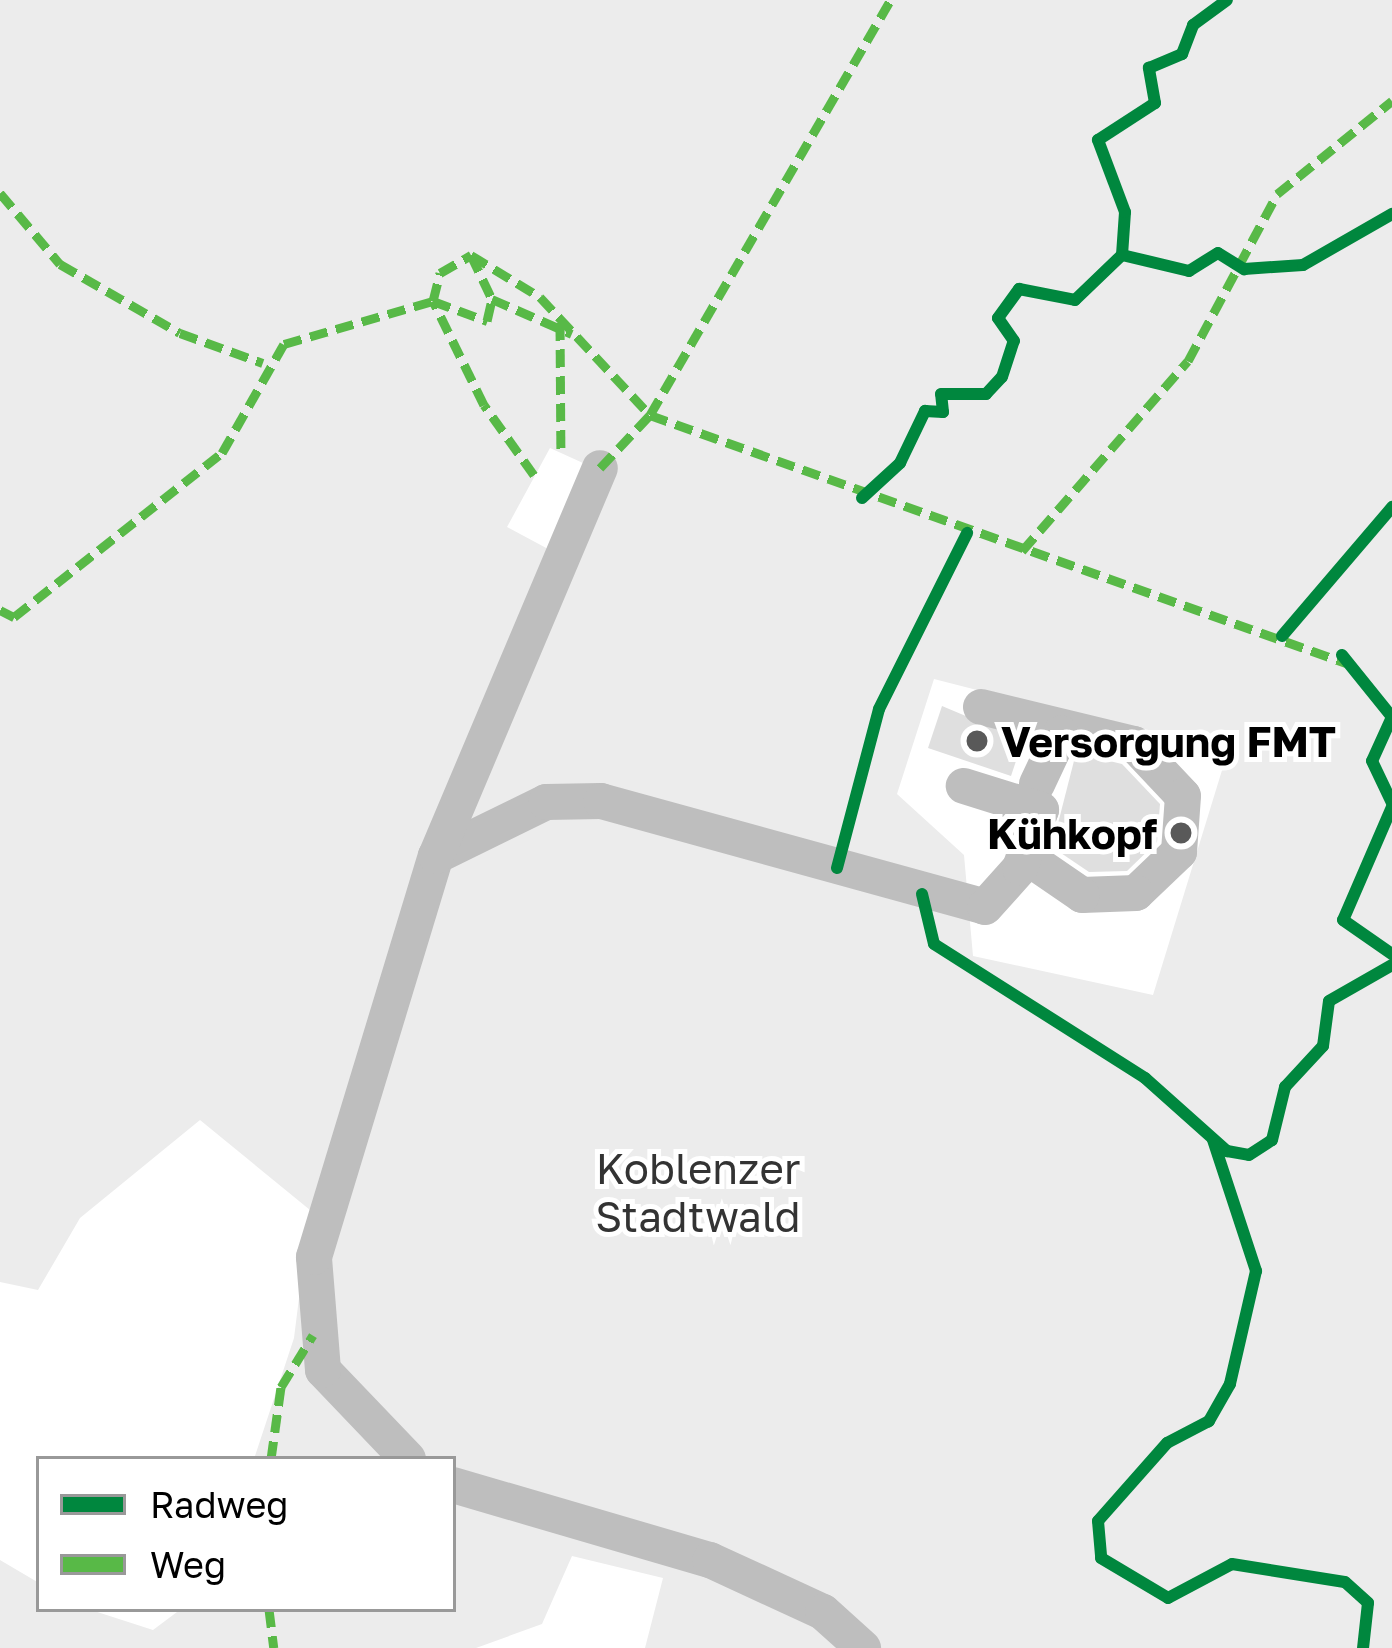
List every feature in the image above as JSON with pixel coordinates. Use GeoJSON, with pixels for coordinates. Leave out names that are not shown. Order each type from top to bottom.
{"type":"FeatureCollection","features":[{"type":"Feature","properties":{"kind":"lane"},"geometry":{"type":"LineString","coordinates":[[405,1456],[328,1380],[310,1313],[322,1223],[436,856],[600,468]]}},
{"type":"Feature","properties":{"kind":"lane"},"geometry":{"type":"LineString","coordinates":[[982,707],[1158,758],[1183,796],[1179,852],[1146,887],[1100,899],[1066,889],[1024,856]]}},
{"type":"Feature","properties":{"kind":"lane"},"geometry":{"type":"LineString","coordinates":[[1036,784],[1061,733]]}},
{"type":"Feature","properties":{"kind":"lane"},"geometry":{"type":"LineString","coordinates":[[436,856],[569,799],[651,810],[973,908],[1002,897],[1041,810],[964,786]]}},
{"type":"Feature","properties":{"kind":"lane"},"geometry":{"type":"LineString","coordinates":[[456,1486],[710,1559],[823,1612],[863,1648]]}},
{"type":"Feature","properties":{"kind":"green space","name":"Koblenzer Stadtwald"},"geometry":{"type":"Polygon","coordinates":[[[0,0],[1392,0],[1392,1648],[645,1648],[663,1578],[572,1556],[542,1624],[476,1648],[0,1648],[0,1560],[36,1581],[36,1612],[97,1612],[153,1630],[177,1612],[456,1612],[456,1456],[255,1456],[294,1338],[310,1210],[200,1120],[80,1218],[38,1290],[0,1282],[0,0]],[[550,448],[507,527],[563,557],[605,473],[550,448]],[[934,679],[897,794],[964,855],[973,956],[1153,995],[1227,754],[934,679]]]}},
{"type":"Feature","properties":{"kind":"building","name":"Versorgung FMT"},"geometry":{"type":"Polygon","coordinates":[[[942,706],[1023,740],[1011,776],[928,748],[942,706]]]}},
{"type":"Feature","properties":{"kind":"building"},"geometry":{"type":"Polygon","coordinates":[[[1076,753],[1122,764],[1160,804],[1157,842],[1127,871],[1089,872],[1052,847],[1076,753]]]}},
{"type":"Feature","properties":{"kind":"marked path"},"geometry":{"type":"LineString","coordinates":[[600,468],[650,415],[891,0]]}},
{"type":"Feature","properties":{"kind":"marked path"},"geometry":{"type":"LineString","coordinates":[[1022,551],[1188,361],[1277,194],[1392,101]]}},
{"type":"Feature","properties":{"kind":"marked path"},"geometry":{"type":"LineString","coordinates":[[0,193],[60,264],[180,333],[263,363]]}},
{"type":"Feature","properties":{"kind":"marked path"},"geometry":{"type":"LineString","coordinates":[[471,255],[492,299],[572,334]]}},
{"type":"Feature","properties":{"kind":"marked path"},"geometry":{"type":"LineString","coordinates":[[534,475],[484,405],[433,301],[440,273],[471,255],[540,297],[650,415],[1346,663]]}},
{"type":"Feature","properties":{"kind":"marked path"},"geometry":{"type":"LineString","coordinates":[[0,610],[14,617],[222,453],[284,344],[433,301],[487,321],[492,299]]}},
{"type":"Feature","properties":{"kind":"marked path"},"geometry":{"type":"LineString","coordinates":[[560,322],[561,453]]}},
{"type":"Feature","properties":{"kind":"marked path"},"geometry":{"type":"LineString","coordinates":[[271,1456],[281,1387],[313,1335]]}},
{"type":"Feature","properties":{"kind":"marked path"},"geometry":{"type":"LineString","coordinates":[[269,1612],[274,1648]]}},
{"type":"Feature","properties":{"kind":"cycle path"},"geometry":{"type":"LineString","coordinates":[[1122,255],[1125,212],[1098,140],[1155,103],[1149,68],[1182,54],[1193,25],[1227,0]]}},
{"type":"Feature","properties":{"kind":"cycle path"},"geometry":{"type":"LineString","coordinates":[[862,498],[900,463],[925,411],[943,412],[941,394],[986,394],[1002,377],[1014,341],[998,318],[1019,289],[1075,300],[1122,255],[1189,271],[1218,253],[1244,269],[1303,265],[1392,214]]}},
{"type":"Feature","properties":{"kind":"cycle path"},"geometry":{"type":"LineString","coordinates":[[1282,636],[1392,507]]}},
{"type":"Feature","properties":{"kind":"cycle path"},"geometry":{"type":"LineString","coordinates":[[837,868],[879,709],[967,533]]}},
{"type":"Feature","properties":{"kind":"cycle path"},"geometry":{"type":"LineString","coordinates":[[1342,655],[1392,717],[1372,761],[1392,803]]}},
{"type":"Feature","properties":{"kind":"cycle path"},"geometry":{"type":"LineString","coordinates":[[1392,807],[1343,920],[1392,954]]}},
{"type":"Feature","properties":{"kind":"cycle path"},"geometry":{"type":"LineString","coordinates":[[922,894],[934,944],[1145,1078],[1227,1151],[1249,1155],[1272,1140],[1285,1087],[1323,1046],[1329,1001],[1392,965]]}},
{"type":"Feature","properties":{"kind":"cycle path"},"geometry":{"type":"LineString","coordinates":[[1213,1140],[1256,1271],[1230,1384],[1209,1421],[1167,1443],[1098,1521],[1101,1558],[1168,1598],[1232,1564],[1345,1582],[1368,1603],[1363,1648]]}},
{"type":"Feature","properties":{"kind":"place","name":"Versorgung FMT"},"geometry":{"type":"Point","coordinates":[977,741]}},
{"type":"Feature","properties":{"kind":"place","name":"Kühkopf"},"geometry":{"type":"Point","coordinates":[1181,833]}}]}
